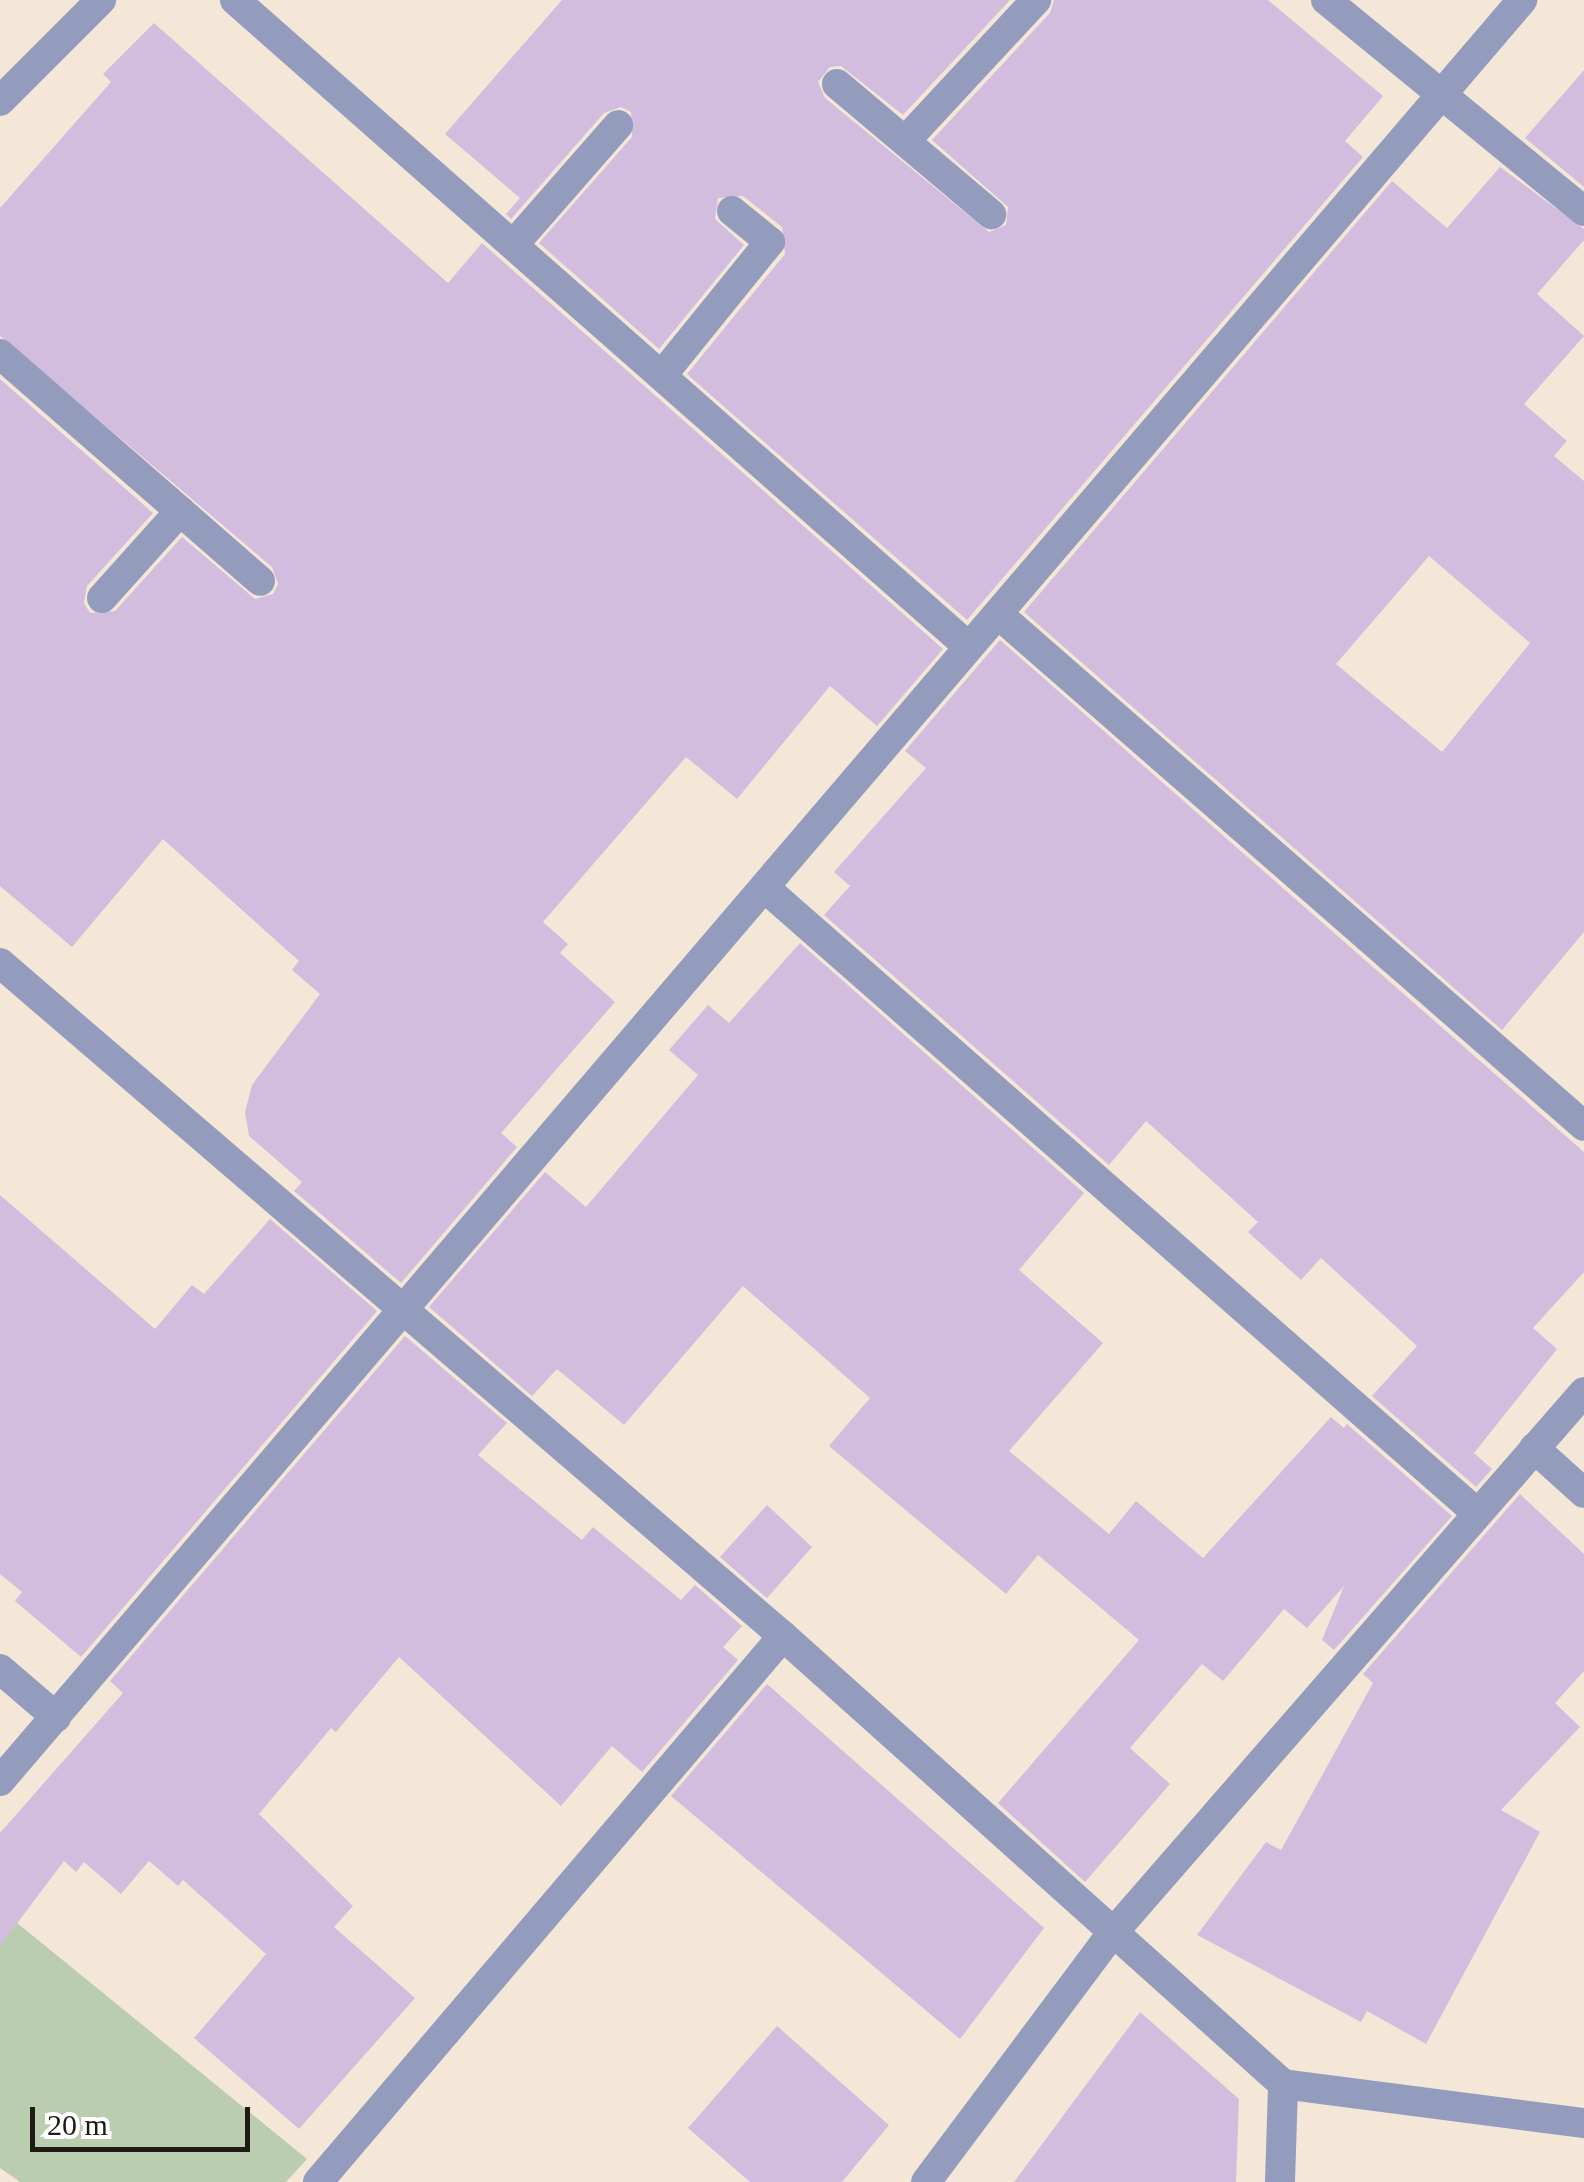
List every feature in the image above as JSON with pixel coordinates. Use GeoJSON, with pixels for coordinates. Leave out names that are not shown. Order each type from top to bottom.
{"type":"FeatureCollection","features":[{"type":"Feature","properties":{"kind":"street"},"geometry":{"type":"LineString","coordinates":[[235,0],[969,647]]}},
{"type":"Feature","properties":{"kind":"street"},"geometry":{"type":"LineString","coordinates":[[907,139],[1036,0]]}},
{"type":"Feature","properties":{"kind":"street"},"geometry":{"type":"LineString","coordinates":[[1326,0],[1584,211]]}},
{"type":"Feature","properties":{"kind":"street"},"geometry":{"type":"LineString","coordinates":[[0,1781],[1522,0]]}},
{"type":"Feature","properties":{"kind":"street"},"geometry":{"type":"LineString","coordinates":[[0,102],[88,5]]}},
{"type":"Feature","properties":{"kind":"street"},"geometry":{"type":"LineString","coordinates":[[837,84],[907,139],[991,214]]}},
{"type":"Feature","properties":{"kind":"street"},"geometry":{"type":"LineString","coordinates":[[514,244],[618,125]]}},
{"type":"Feature","properties":{"kind":"street"},"geometry":{"type":"LineString","coordinates":[[663,374],[770,242],[732,211]]}},
{"type":"Feature","properties":{"kind":"street"},"geometry":{"type":"LineString","coordinates":[[0,354],[260,581]]}},
{"type":"Feature","properties":{"kind":"street"},"geometry":{"type":"LineString","coordinates":[[102,598],[180,510]]}},
{"type":"Feature","properties":{"kind":"street"},"geometry":{"type":"LineString","coordinates":[[998,614],[1584,1126]]}},
{"type":"Feature","properties":{"kind":"street"},"geometry":{"type":"LineString","coordinates":[[765,888],[1477,1514]]}},
{"type":"Feature","properties":{"kind":"street"},"geometry":{"type":"LineString","coordinates":[[0,963],[402,1314],[783,1636],[1111,1934],[1283,2084],[1584,2123]]}},
{"type":"Feature","properties":{"kind":"street"},"geometry":{"type":"LineString","coordinates":[[926,2182],[1111,1934],[1584,1392]]}},
{"type":"Feature","properties":{"kind":"street"},"geometry":{"type":"LineString","coordinates":[[1534,1448],[1584,1493]]}},
{"type":"Feature","properties":{"kind":"street"},"geometry":{"type":"LineString","coordinates":[[318,2182],[783,1636]]}},
{"type":"Feature","properties":{"kind":"street"},"geometry":{"type":"LineString","coordinates":[[0,1669],[56,1717]]}},
{"type":"Feature","properties":{"kind":"street"},"geometry":{"type":"LineString","coordinates":[[1280,2182],[1283,2084]]}},
{"type":"Feature","properties":{"kind":"green space"},"geometry":{"type":"Polygon","coordinates":[[[0,1909],[307,2159],[286,2182],[20,2182],[0,2168],[0,1909]]]}},
{"type":"Feature","properties":{"kind":"building"},"geometry":{"type":"Polygon","coordinates":[[[562,0],[1010,0],[903,115],[841,66],[830,67],[818,82],[825,98],[989,232],[1006,225],[1008,207],[932,140],[1050,13],[1054,0],[1268,0],[1383,96],[1345,141],[1363,157],[967,620],[687,374],[785,254],[782,227],[743,196],[718,198],[715,219],[744,245],[659,349],[539,243],[632,137],[631,112],[621,107],[604,113],[511,219],[506,214],[520,198],[445,134],[562,0]]]}},
{"type":"Feature","properties":{"kind":"building"},"geometry":{"type":"Polygon","coordinates":[[[154,23],[448,283],[482,243],[943,649],[877,726],[830,686],[737,799],[686,757],[543,922],[568,944],[560,953],[615,1002],[501,1133],[517,1147],[401,1283],[294,1191],[302,1182],[249,1136],[245,1112],[252,1085],[320,994],[292,970],[299,961],[163,839],[72,947],[0,886],[0,379],[153,513],[87,586],[84,603],[90,613],[115,611],[182,537],[255,599],[273,594],[278,584],[272,567],[0,336],[0,208],[111,82],[103,74],[154,23]]]}},
{"type":"Feature","properties":{"kind":"building"},"geometry":{"type":"Polygon","coordinates":[[[1584,70],[1584,187],[1525,138],[1584,70]]]}},
{"type":"Feature","properties":{"kind":"building"},"geometry":{"type":"Polygon","coordinates":[[[1500,167],[1584,229],[1584,240],[1537,294],[1584,336],[1524,404],[1567,441],[1554,456],[1584,481],[1584,932],[1502,1030],[1024,612],[1392,181],[1447,228],[1500,167]],[[1429,556],[1336,664],[1442,752],[1530,643],[1429,556]]]}},
{"type":"Feature","properties":{"kind":"building"},"geometry":{"type":"Polygon","coordinates":[[[1000,640],[1584,1152],[1584,1272],[1533,1328],[1557,1349],[1474,1453],[1492,1469],[1476,1487],[1372,1396],[1417,1346],[1321,1258],[1301,1280],[1248,1232],[1258,1222],[1146,1121],[1109,1165],[824,915],[850,886],[834,872],[926,768],[905,751],[1000,640]]]}},
{"type":"Feature","properties":{"kind":"building"},"geometry":{"type":"Polygon","coordinates":[[[800,943],[1084,1193],[1019,1270],[1103,1343],[1009,1451],[1109,1534],[1136,1501],[1203,1558],[1331,1417],[1344,1428],[1347,1424],[1452,1516],[1334,1650],[1322,1640],[1344,1586],[1307,1628],[1284,1609],[1223,1681],[1202,1664],[1130,1748],[1170,1784],[1085,1882],[998,1803],[1139,1640],[1038,1555],[1006,1594],[829,1446],[870,1398],[743,1286],[624,1425],[557,1369],[532,1396],[429,1307],[545,1172],[586,1207],[698,1075],[669,1050],[708,1005],[729,1023],[800,943]]]}},
{"type":"Feature","properties":{"kind":"building"},"geometry":{"type":"Polygon","coordinates":[[[0,1195],[155,1329],[192,1285],[204,1294],[270,1219],[377,1311],[81,1657],[15,1601],[22,1592],[0,1574],[0,1195]]]}},
{"type":"Feature","properties":{"kind":"building"},"geometry":{"type":"Polygon","coordinates":[[[405,1336],[507,1423],[478,1455],[582,1540],[593,1527],[681,1600],[695,1585],[742,1626],[723,1647],[738,1660],[642,1772],[612,1746],[561,1806],[399,1657],[336,1732],[331,1728],[259,1814],[353,1906],[334,1927],[415,1998],[299,2129],[194,2038],[266,1954],[183,1880],[178,1886],[149,1861],[121,1894],[84,1862],[76,1872],[64,1861],[0,1946],[0,1833],[123,1693],[110,1681],[405,1336]]]}},
{"type":"Feature","properties":{"kind":"building"},"geometry":{"type":"Polygon","coordinates":[[[1520,1494],[1584,1554],[1584,1671],[1555,1703],[1580,1727],[1501,1810],[1540,1832],[1426,2044],[1367,2011],[1361,2022],[1197,1935],[1266,1842],[1281,1850],[1373,1683],[1363,1674],[1520,1494]]]}},
{"type":"Feature","properties":{"kind":"building"},"geometry":{"type":"Polygon","coordinates":[[[767,1505],[812,1547],[767,1598],[720,1557],[767,1505]]]}},
{"type":"Feature","properties":{"kind":"building"},"geometry":{"type":"Polygon","coordinates":[[[767,1684],[1044,1928],[960,2039],[671,1796],[767,1684]]]}},
{"type":"Feature","properties":{"kind":"building"},"geometry":{"type":"Polygon","coordinates":[[[1140,2012],[1239,2099],[1236,2182],[1014,2182],[1140,2012]]]}},
{"type":"Feature","properties":{"kind":"building"},"geometry":{"type":"Polygon","coordinates":[[[777,2026],[889,2125],[842,2182],[750,2182],[688,2128],[777,2026]]]}}]}
